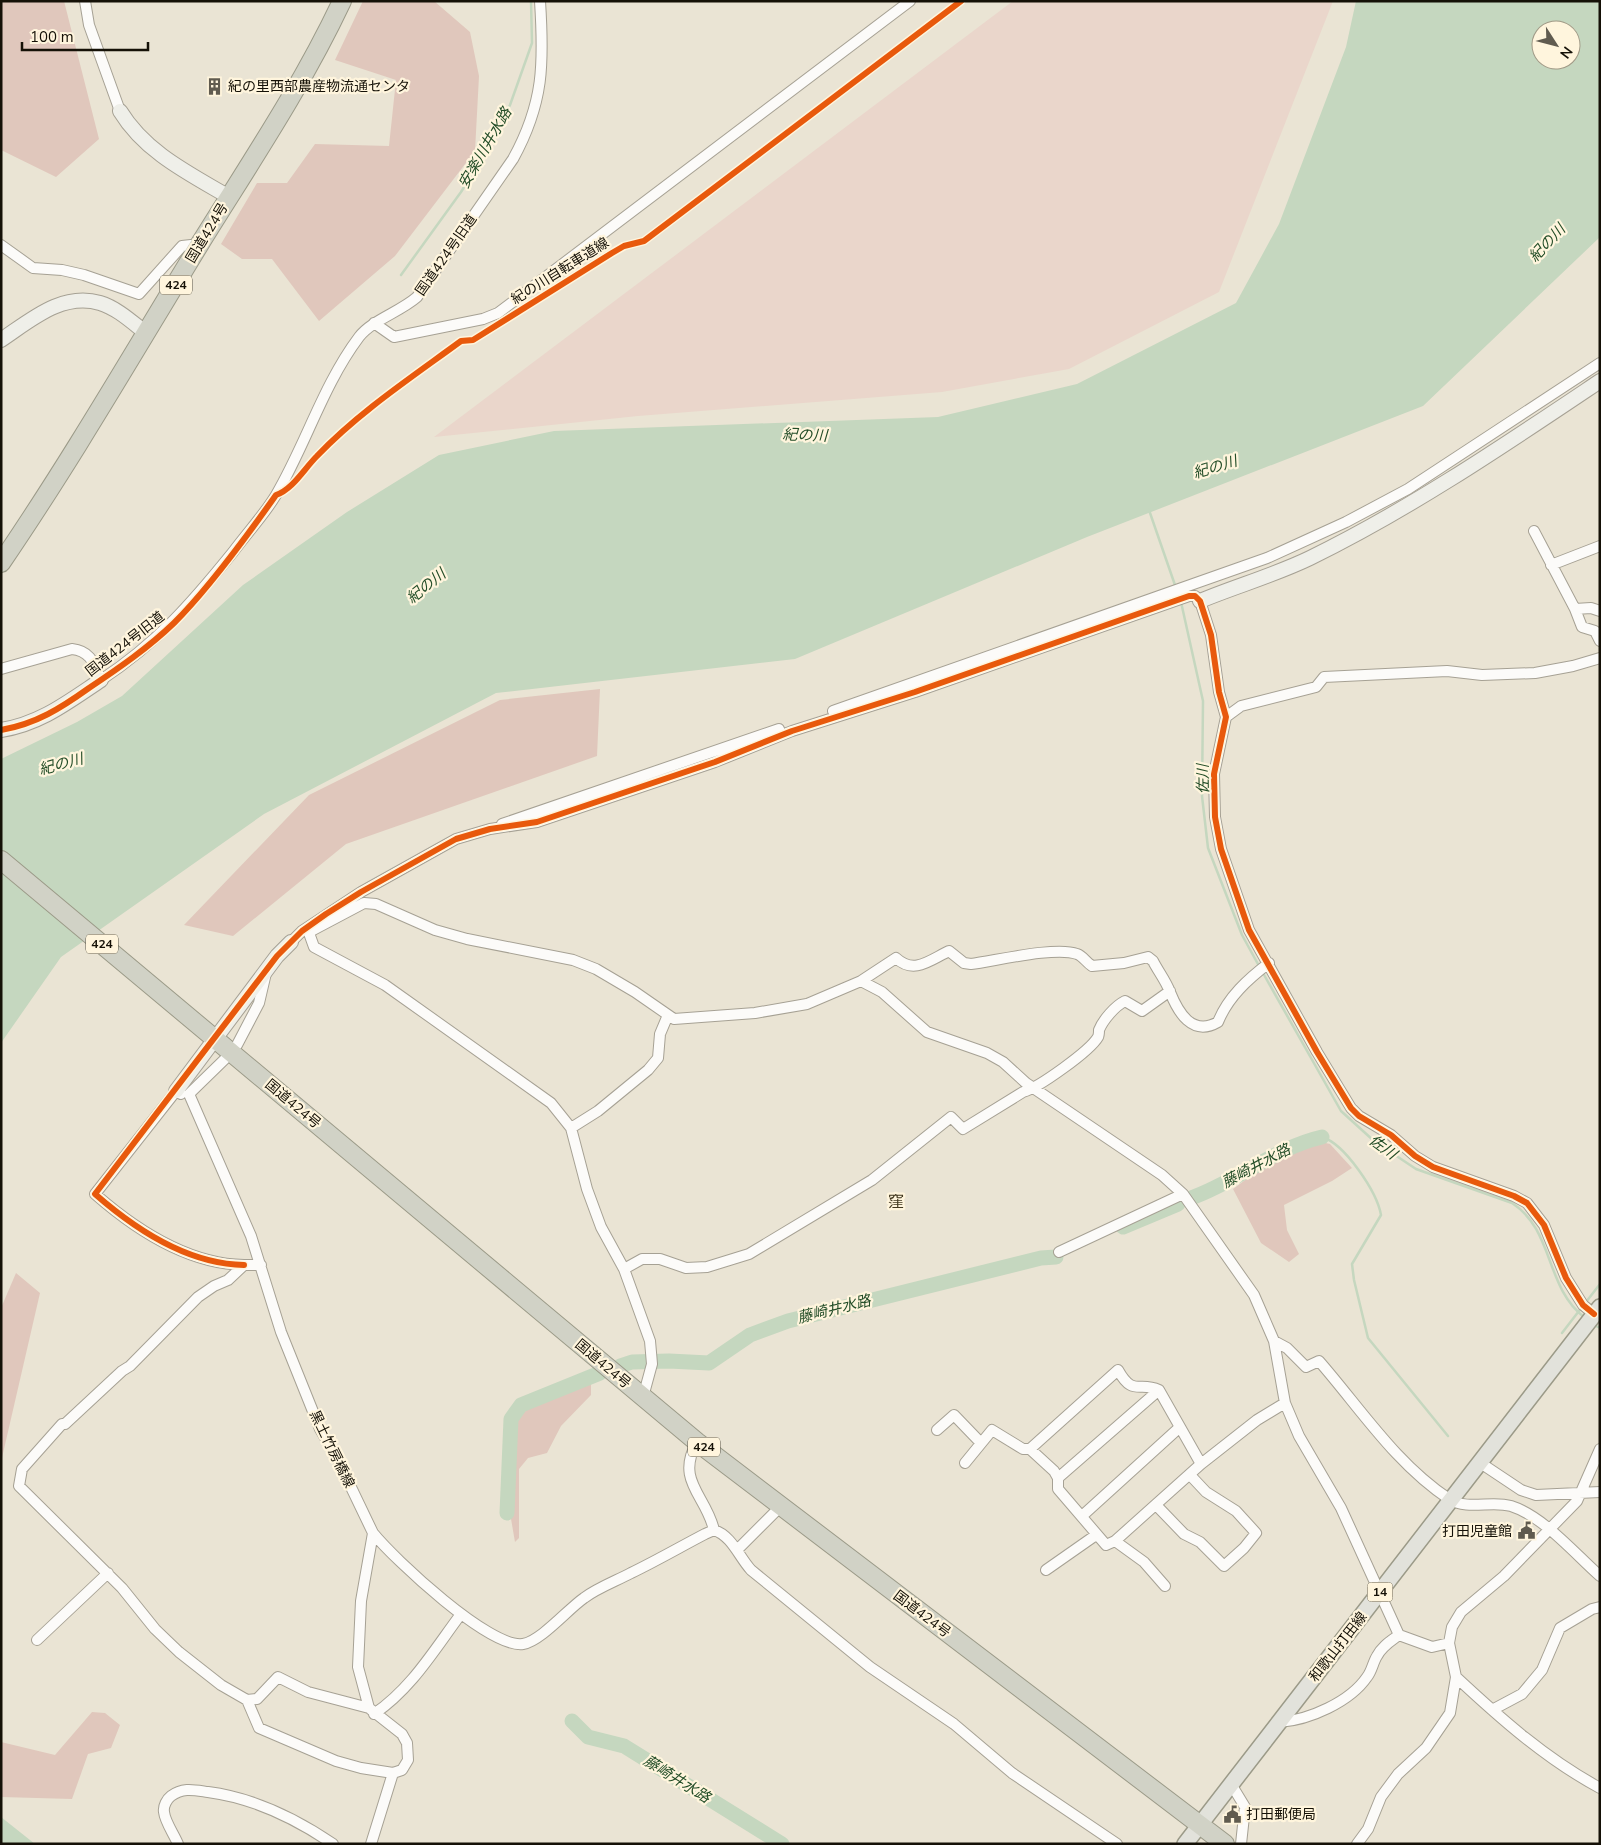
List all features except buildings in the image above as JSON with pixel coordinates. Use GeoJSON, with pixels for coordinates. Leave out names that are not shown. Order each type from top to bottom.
{"type":"FeatureCollection","features":[{"type":"Feature","properties":{"kind":"highway","name":"国道424号"},"geometry":{"type":"LineString","coordinates":[[1,563],[146,333],[295,90],[324,39],[342,1]]}},
{"type":"Feature","properties":{"kind":"highway","name":"国道424号"},"geometry":{"type":"LineString","coordinates":[[1,860],[698,1442],[780,1507],[1225,1844]]}},
{"type":"Feature","properties":{"kind":"main road","name":"和歌山打田線"},"geometry":{"type":"LineString","coordinates":[[1185,1844],[1595,1313]]}},
{"type":"Feature","properties":{"kind":"street"},"geometry":{"type":"LineString","coordinates":[[85,1],[89,25],[120,111],[135,133],[164,158],[229,197]]}},
{"type":"Feature","properties":{"kind":"street","name":"国道424号旧道"},"geometry":{"type":"LineString","coordinates":[[1,730],[22,727],[40,720],[152,642],[174,622],[259,519],[276,495],[349,352],[360,336],[374,323],[405,308],[417,297],[513,159],[524,137],[539,89],[543,54],[540,1]]}},
{"type":"Feature","properties":{"kind":"street"},"geometry":{"type":"LineString","coordinates":[[374,323],[394,337],[483,319],[498,313],[910,1]]}},
{"type":"Feature","properties":{"kind":"street"},"geometry":{"type":"LineString","coordinates":[[1,245],[33,268],[62,270],[84,275],[139,294],[182,246],[200,244]]}},
{"type":"Feature","properties":{"kind":"street"},"geometry":{"type":"LineString","coordinates":[[1,340],[53,306],[79,301],[100,303],[114,309],[146,333]]}},
{"type":"Feature","properties":{"kind":"street"},"geometry":{"type":"LineString","coordinates":[[1192,595],[1266,558],[1346,522],[1408,488],[1600,363]]}},
{"type":"Feature","properties":{"kind":"street"},"geometry":{"type":"LineString","coordinates":[[182,1092],[209,1033],[302,931],[361,892],[456,840],[490,829],[537,822],[715,762],[792,731],[915,692],[1171,598],[1192,595],[1308,559],[1375,524],[1432,491],[1600,381]]}},
{"type":"Feature","properties":{"kind":"street"},"geometry":{"type":"LineString","coordinates":[[1534,531],[1582,626],[1595,630],[1600,641]]}},
{"type":"Feature","properties":{"kind":"street"},"geometry":{"type":"LineString","coordinates":[[1551,565],[1600,546]]}},
{"type":"Feature","properties":{"kind":"street"},"geometry":{"type":"LineString","coordinates":[[1192,595],[1211,635],[1219,692],[1226,717],[1214,774],[1215,817],[1221,850],[1249,930],[1317,1052],[1351,1108],[1359,1116],[1401,1142],[1415,1156],[1433,1167],[1514,1196],[1527,1203],[1544,1225],[1566,1278],[1584,1304],[1595,1313]]}},
{"type":"Feature","properties":{"kind":"street"},"geometry":{"type":"LineString","coordinates":[[1575,609],[1590,608],[1600,611]]}},
{"type":"Feature","properties":{"kind":"street"},"geometry":{"type":"LineString","coordinates":[[1,669],[72,649],[81,650],[90,656],[100,680]]}},
{"type":"Feature","properties":{"kind":"street"},"geometry":{"type":"LineString","coordinates":[[1226,717],[1241,706],[1316,687],[1324,677],[1447,671],[1482,675],[1535,673],[1573,666],[1600,658]]}},
{"type":"Feature","properties":{"kind":"street"},"geometry":{"type":"LineString","coordinates":[[291,942],[364,903],[376,904],[435,930],[467,939],[573,960],[596,969],[635,992],[674,1019],[711,1018],[764,1012],[807,1004],[861,981],[896,958],[905,966],[913,967],[949,950],[964,963],[971,964],[1038,954],[1074,952],[1092,966],[1124,963],[1148,958],[1153,961],[1182,1016],[1196,1025],[1214,1024],[1218,1022],[1225,1005],[1256,973],[1268,964]]}},
{"type":"Feature","properties":{"kind":"street"},"geometry":{"type":"LineString","coordinates":[[309,933],[314,947],[393,991],[551,1103],[571,1128],[588,1189],[601,1226],[624,1269],[650,1341],[652,1361],[643,1397]]}},
{"type":"Feature","properties":{"kind":"street"},"geometry":{"type":"LineString","coordinates":[[237,1045],[259,1003],[266,972]]}},
{"type":"Feature","properties":{"kind":"street"},"geometry":{"type":"LineString","coordinates":[[861,981],[882,992],[927,1032],[987,1053],[1003,1062],[1034,1089],[1162,1175],[1183,1194],[1254,1295],[1274,1341],[1285,1403],[1299,1436],[1341,1508],[1381,1591],[1399,1635],[1432,1647],[1449,1643]]}},
{"type":"Feature","properties":{"kind":"street"},"geometry":{"type":"LineString","coordinates":[[624,1269],[642,1259],[660,1259],[686,1268],[706,1267],[749,1254],[872,1180],[951,1117],[963,1129],[1023,1092],[1034,1089],[1085,1050],[1098,1037],[1104,1022],[1120,1003],[1125,1001],[1142,1011],[1170,991]]}},
{"type":"Feature","properties":{"kind":"street"},"geometry":{"type":"LineString","coordinates":[[571,1128],[598,1111],[648,1070],[658,1058],[660,1034],[668,1015]]}},
{"type":"Feature","properties":{"kind":"street"},"geometry":{"type":"LineString","coordinates":[[226,1058],[182,1092],[95,1194],[129,1222],[177,1249],[229,1265],[261,1265]]}},
{"type":"Feature","properties":{"kind":"street","name":"黒土竹房橋線"},"geometry":{"type":"LineString","coordinates":[[182,1092],[251,1236],[281,1332],[320,1429],[337,1458],[373,1533],[409,1569],[460,1614],[505,1641],[524,1644],[536,1638],[585,1597],[714,1530]]}},
{"type":"Feature","properties":{"kind":"street"},"geometry":{"type":"LineString","coordinates":[[1059,1252],[1183,1194]]}},
{"type":"Feature","properties":{"kind":"street"},"geometry":{"type":"LineString","coordinates":[[244,1265],[228,1280],[214,1286],[198,1297],[130,1366],[122,1371],[65,1424],[62,1424],[22,1469],[18,1486],[108,1574],[155,1629],[179,1652],[221,1685],[247,1700],[260,1728],[336,1761],[361,1768],[393,1773],[402,1770],[408,1760],[407,1743],[402,1734],[372,1711],[308,1692],[278,1677],[257,1699],[247,1700]]}},
{"type":"Feature","properties":{"kind":"street"},"geometry":{"type":"LineString","coordinates":[[1274,1341],[1287,1348],[1306,1367],[1319,1362],[1394,1452],[1450,1500],[1466,1506],[1499,1503],[1527,1512],[1600,1576]]}},
{"type":"Feature","properties":{"kind":"street"},"geometry":{"type":"LineString","coordinates":[[966,1463],[980,1442],[992,1430],[1023,1449],[1030,1449],[1118,1370],[1127,1383],[1136,1388],[1154,1388],[1159,1390],[1201,1464]]}},
{"type":"Feature","properties":{"kind":"street"},"geometry":{"type":"LineString","coordinates":[[1058,1478],[1159,1390]]}},
{"type":"Feature","properties":{"kind":"street"},"geometry":{"type":"LineString","coordinates":[[1030,1449],[1054,1472],[1058,1478],[1058,1489],[1106,1545],[1115,1541],[1201,1464],[1257,1420],[1285,1403]]}},
{"type":"Feature","properties":{"kind":"street"},"geometry":{"type":"LineString","coordinates":[[937,1430],[954,1415],[980,1442]]}},
{"type":"Feature","properties":{"kind":"street"},"geometry":{"type":"LineString","coordinates":[[1082,1516],[1180,1427]]}},
{"type":"Feature","properties":{"kind":"street"},"geometry":{"type":"LineString","coordinates":[[698,1442],[689,1456],[691,1479],[714,1530],[720,1532],[738,1549],[740,1558],[751,1570],[870,1667],[954,1724],[1012,1773],[1117,1844]]}},
{"type":"Feature","properties":{"kind":"street"},"geometry":{"type":"LineString","coordinates":[[1356,1844],[1368,1828],[1381,1797],[1398,1774],[1426,1748],[1450,1714],[1456,1677],[1449,1643],[1452,1628],[1461,1612],[1504,1576],[1577,1501],[1600,1449]]}},
{"type":"Feature","properties":{"kind":"street"},"geometry":{"type":"LineString","coordinates":[[1479,1462],[1521,1490],[1536,1495],[1600,1492]]}},
{"type":"Feature","properties":{"kind":"street"},"geometry":{"type":"LineString","coordinates":[[1156,1505],[1184,1534],[1200,1542],[1224,1566],[1244,1548],[1256,1533],[1236,1511],[1206,1492],[1190,1475]]}},
{"type":"Feature","properties":{"kind":"street"},"geometry":{"type":"LineString","coordinates":[[738,1549],[780,1507]]}},
{"type":"Feature","properties":{"kind":"street"},"geometry":{"type":"LineString","coordinates":[[372,1711],[358,1667],[361,1601],[373,1533]]}},
{"type":"Feature","properties":{"kind":"street"},"geometry":{"type":"LineString","coordinates":[[1046,1570],[1096,1535]]}},
{"type":"Feature","properties":{"kind":"street"},"geometry":{"type":"LineString","coordinates":[[1115,1541],[1144,1562],[1165,1586]]}},
{"type":"Feature","properties":{"kind":"street"},"geometry":{"type":"LineString","coordinates":[[38,1640],[108,1574]]}},
{"type":"Feature","properties":{"kind":"street"},"geometry":{"type":"LineString","coordinates":[[1492,1710],[1522,1694],[1542,1670],[1560,1628],[1592,1609],[1600,1607]]}},
{"type":"Feature","properties":{"kind":"street"},"geometry":{"type":"LineString","coordinates":[[372,1711],[394,1700],[408,1686],[460,1614]]}},
{"type":"Feature","properties":{"kind":"street"},"geometry":{"type":"LineString","coordinates":[[1280,1722],[1297,1721],[1328,1709],[1367,1677],[1384,1646],[1399,1635]]}},
{"type":"Feature","properties":{"kind":"street"},"geometry":{"type":"LineString","coordinates":[[1456,1677],[1492,1710],[1552,1758],[1600,1788]]}},
{"type":"Feature","properties":{"kind":"street"},"geometry":{"type":"LineString","coordinates":[[371,1844],[393,1773]]}},
{"type":"Feature","properties":{"kind":"street"},"geometry":{"type":"LineString","coordinates":[[1231,1784],[1241,1796],[1245,1807],[1241,1844]]}},
{"type":"Feature","properties":{"kind":"street"},"geometry":{"type":"LineString","coordinates":[[178,1844],[164,1812],[167,1799],[177,1792],[186,1789],[235,1796],[256,1802],[310,1828],[333,1844]]}},
{"type":"Feature","properties":{"kind":"shaded area"},"geometry":{"type":"Polygon","coordinates":[[[1,1],[64,1],[99,139],[56,177],[1,150],[1,1]]]}},
{"type":"Feature","properties":{"kind":"shaded area"},"geometry":{"type":"Polygon","coordinates":[[[363,1],[434,1],[470,32],[479,76],[475,151],[395,256],[319,321],[272,259],[242,259],[221,244],[257,183],[287,183],[315,144],[389,146],[396,80],[335,60],[363,1]]]}},
{"type":"Feature","properties":{"kind":"shaded area"},"geometry":{"type":"Polygon","coordinates":[[[1013,1],[1333,1],[1219,292],[1069,369],[942,392],[638,416],[434,437],[1013,1]]]}},
{"type":"Feature","properties":{"kind":"shaded area"},"geometry":{"type":"Polygon","coordinates":[[[600,689],[597,756],[346,844],[233,936],[184,925],[309,795],[500,700],[600,689]]]}},
{"type":"Feature","properties":{"kind":"shaded area"},"geometry":{"type":"Polygon","coordinates":[[[1317,1141],[1330,1144],[1352,1168],[1332,1181],[1284,1205],[1287,1230],[1299,1254],[1289,1262],[1261,1243],[1233,1189],[1271,1161],[1317,1141]]]}},
{"type":"Feature","properties":{"kind":"shaded area"},"geometry":{"type":"Polygon","coordinates":[[[16,1273],[40,1293],[1,1462],[1,1308],[16,1273]]]}},
{"type":"Feature","properties":{"kind":"shaded area"},"geometry":{"type":"Polygon","coordinates":[[[591,1381],[591,1395],[561,1426],[547,1453],[528,1458],[519,1469],[519,1538],[515,1542],[510,1513],[515,1424],[522,1411],[529,1405],[591,1381]]]}},
{"type":"Feature","properties":{"kind":"shaded area"},"geometry":{"type":"Polygon","coordinates":[[[92,1712],[105,1713],[120,1725],[111,1748],[88,1754],[72,1799],[1,1797],[1,1742],[55,1755],[92,1712]]]}},
{"type":"Feature","properties":{"kind":"water","name":"紀の川"},"geometry":{"type":"Polygon","coordinates":[[[1356,1],[1600,1],[1600,237],[1423,406],[1087,537],[795,659],[496,693],[264,814],[61,957],[1,1043],[1,759],[77,722],[122,696],[243,585],[347,512],[439,455],[554,431],[938,417],[1077,384],[1236,303],[1279,224],[1346,47],[1356,1]]]}},
{"type":"Feature","properties":{"kind":"water"},"geometry":{"type":"Polygon","coordinates":[[[1,1817],[35,1844],[1,1844],[1,1817]]]}},
{"type":"Feature","properties":{"kind":"waterway","name":"安楽川井水路"},"geometry":{"type":"LineString","coordinates":[[401,275],[461,192],[485,153],[510,105],[532,43],[531,1]]}},
{"type":"Feature","properties":{"kind":"waterway","name":"佐川"},"geometry":{"type":"LineString","coordinates":[[1149,510],[1176,588]]}},
{"type":"Feature","properties":{"kind":"waterway","name":"佐川"},"geometry":{"type":"LineString","coordinates":[[1181,602],[1203,701],[1202,796],[1208,848],[1242,935],[1259,966]]}},
{"type":"Feature","properties":{"kind":"waterway","name":"佐川"},"geometry":{"type":"LineString","coordinates":[[1263,973],[1341,1111],[1374,1141],[1416,1169],[1512,1203],[1526,1214],[1543,1243],[1562,1290],[1571,1305],[1584,1317]]}},
{"type":"Feature","properties":{"kind":"waterway"},"geometry":{"type":"LineString","coordinates":[[1322,1137],[1331,1141],[1340,1149],[1359,1170],[1373,1194],[1381,1215],[1352,1264],[1368,1338],[1448,1436]]}},
{"type":"Feature","properties":{"kind":"waterway","name":"藤崎井水路"},"geometry":{"type":"LineString","coordinates":[[1191,1198],[1288,1149],[1322,1137]]}},
{"type":"Feature","properties":{"kind":"waterway","name":"藤崎井水路"},"geometry":{"type":"LineString","coordinates":[[1123,1227],[1178,1204]]}},
{"type":"Feature","properties":{"kind":"waterway","name":"藤崎井水路"},"geometry":{"type":"LineString","coordinates":[[620,1366],[632,1362],[709,1363],[750,1335],[788,1321],[1041,1258],[1056,1257]]}},
{"type":"Feature","properties":{"kind":"waterway"},"geometry":{"type":"LineString","coordinates":[[1586,1302],[1600,1284]]}},
{"type":"Feature","properties":{"kind":"waterway"},"geometry":{"type":"LineString","coordinates":[[1562,1333],[1582,1307]]}},
{"type":"Feature","properties":{"kind":"waterway","name":"佐川"},"geometry":{"type":"LineString","coordinates":[[1592,1324],[1600,1328]]}},
{"type":"Feature","properties":{"kind":"waterway","name":"藤崎井水路"},"geometry":{"type":"LineString","coordinates":[[507,1513],[511,1419],[521,1405],[600,1373]]}},
{"type":"Feature","properties":{"kind":"waterway","name":"藤崎井水路"},"geometry":{"type":"LineString","coordinates":[[572,1721],[588,1737],[624,1746],[782,1844]]}},
{"type":"Feature","properties":{"kind":"cycle path","name":"紀の川自転車道線"},"geometry":{"type":"LineString","coordinates":[[1,730],[26,724],[58,708],[122,665],[164,632],[214,578],[276,495],[288,488],[333,440],[386,396],[461,341],[473,340],[624,246],[644,241],[961,1]]}},
{"type":"Feature","properties":{"kind":"cycle path"},"geometry":{"type":"LineString","coordinates":[[244,1265],[203,1259],[164,1243],[128,1220],[95,1194],[277,956],[302,931],[326,914],[361,892],[456,839],[490,829],[537,822],[715,762],[792,731],[915,692],[1189,596],[1195,596],[1200,601],[1211,635],[1219,692],[1226,717],[1214,774],[1215,817],[1221,849],[1249,930],[1317,1052],[1351,1108],[1359,1116],[1391,1135],[1415,1156],[1433,1167],[1514,1196],[1527,1203],[1544,1225],[1566,1278],[1583,1305],[1594,1314]]}},
{"type":"Feature","properties":{"kind":"place","name":"紀の里西部農産物流通センタ"},"geometry":{"type":"Point","coordinates":[214,86]}},
{"type":"Feature","properties":{"kind":"place","name":"打田児童館"},"geometry":{"type":"Point","coordinates":[1526,1531]}},
{"type":"Feature","properties":{"kind":"place","name":"打田郵便局"},"geometry":{"type":"Point","coordinates":[1232,1814]}},
{"type":"Feature","properties":{"kind":"district","name":"窪"},"geometry":{"type":"Point","coordinates":[896,1202]}}]}
